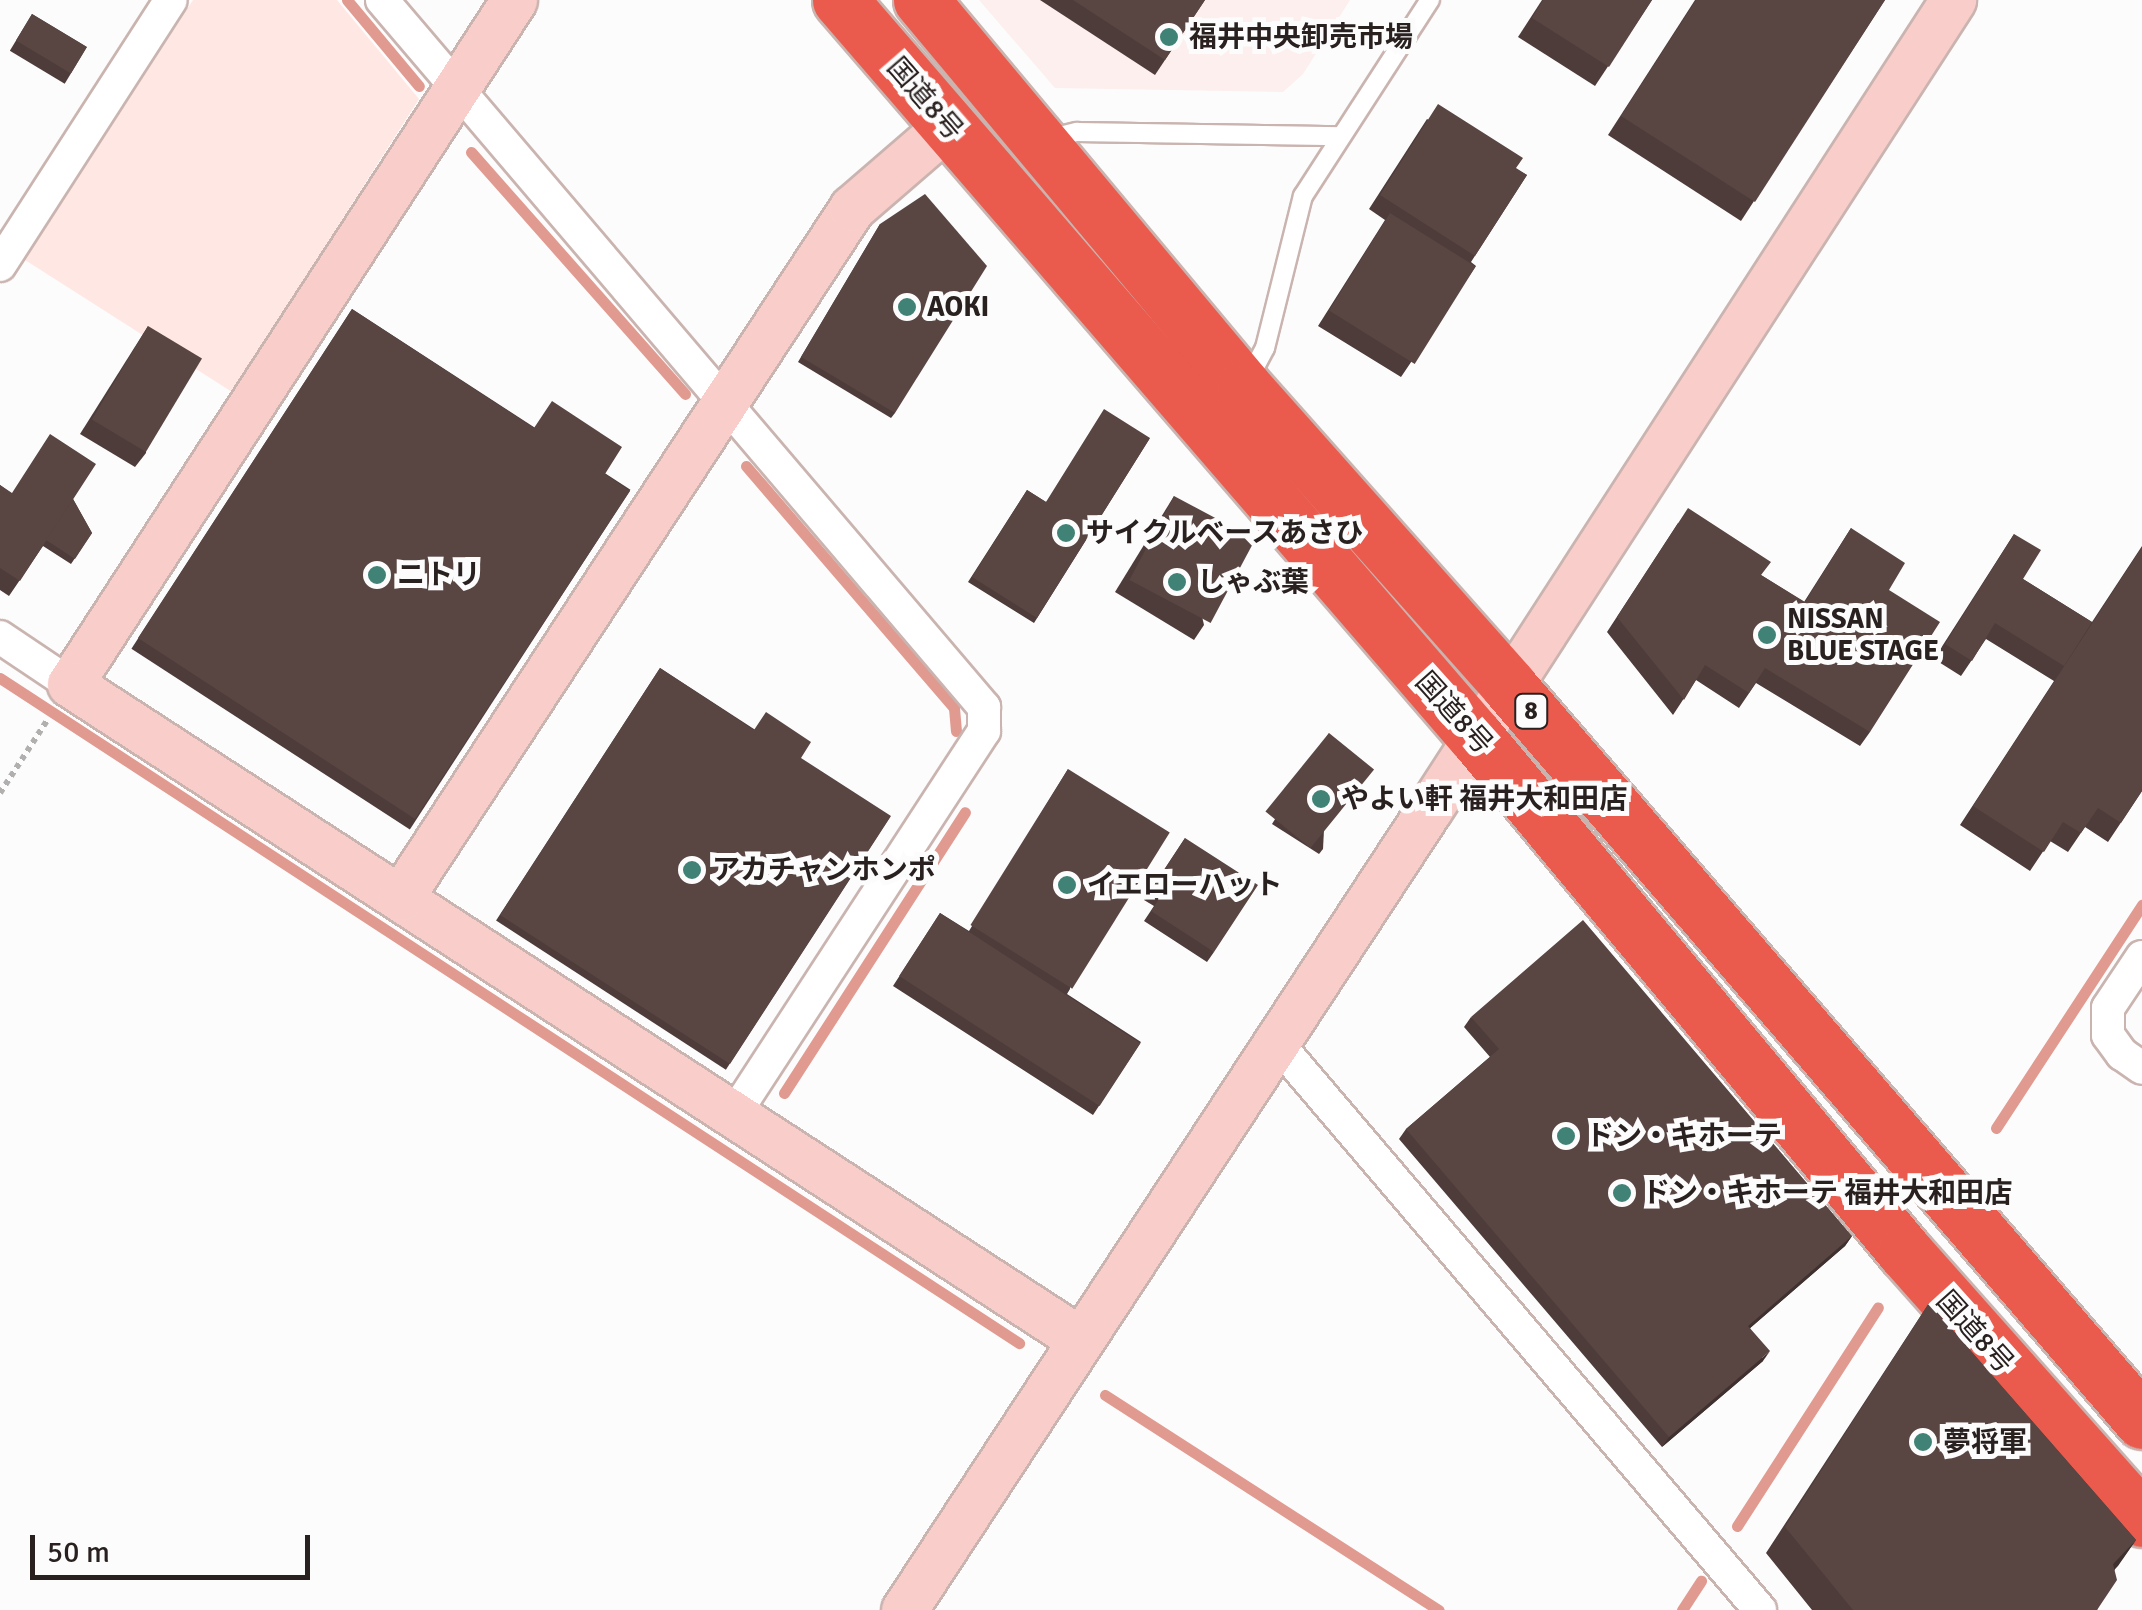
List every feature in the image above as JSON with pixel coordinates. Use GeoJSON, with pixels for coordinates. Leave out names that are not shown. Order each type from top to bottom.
{"type":"FeatureCollection","features":[{"type":"Feature","properties":{"kind":"highway","name":"国道8号"},"geometry":{"type":"LineString","coordinates":[[840,0],[1476,736],[1905,1252],[2142,1519]]}},
{"type":"Feature","properties":{"kind":"highway","name":"国道8号"},"geometry":{"type":"LineString","coordinates":[[921,0],[1244,387],[1433,606],[1509,686],[2142,1422]]}},
{"type":"Feature","properties":{"kind":"street"},"geometry":{"type":"LineString","coordinates":[[0,265],[171,0]]}},
{"type":"Feature","properties":{"kind":"street"},"geometry":{"type":"LineString","coordinates":[[382,0],[972,688],[984,707],[984,730],[735,1114]]}},
{"type":"Feature","properties":{"kind":"street"},"geometry":{"type":"LineString","coordinates":[[70,684],[514,0]]}},
{"type":"Feature","properties":{"kind":"street"},"geometry":{"type":"LineString","coordinates":[[904,1610],[1277,1043],[1952,0]]}},
{"type":"Feature","properties":{"kind":"street"},"geometry":{"type":"LineString","coordinates":[[400,898],[852,208],[948,126]]}},
{"type":"Feature","properties":{"kind":"street"},"geometry":{"type":"LineString","coordinates":[[0,638],[1081,1340]]}},
{"type":"Feature","properties":{"kind":"street"},"geometry":{"type":"LineString","coordinates":[[2142,956],[2108,1008],[2108,1035],[2122,1054],[2142,1068]]}},
{"type":"Feature","properties":{"kind":"street"},"geometry":{"type":"LineString","coordinates":[[1277,1043],[1760,1610]]}},
{"type":"Feature","properties":{"kind":"lane"},"geometry":{"type":"LineString","coordinates":[[1244,387],[1265,348],[1303,196],[1430,0]]}},
{"type":"Feature","properties":{"kind":"lane"},"geometry":{"type":"LineString","coordinates":[[1042,141],[1077,132],[1341,136]]}},
{"type":"Feature","properties":{"kind":"path"},"geometry":{"type":"LineString","coordinates":[[0,793],[70,684]]}},
{"type":"Feature","properties":{"kind":"shaded area"},"geometry":{"type":"Polygon","coordinates":[[[193,0],[337,0],[419,99],[232,392],[25,260],[193,0]]]}},
{"type":"Feature","properties":{"kind":"shaded area","name":"福井中央卸売市場"},"geometry":{"type":"Polygon","coordinates":[[[979,0],[1350,0],[1303,74],[1283,92],[1055,88],[979,0]]]}},
{"type":"Feature","properties":{"kind":"building"},"geometry":{"type":"Polygon","coordinates":[[[1073,0],[1205,0],[1165,60],[1073,0]]]}},
{"type":"Feature","properties":{"kind":"building"},"geometry":{"type":"Polygon","coordinates":[[[1543,0],[1652,0],[1609,67],[1532,18],[1543,0]]]}},
{"type":"Feature","properties":{"kind":"building"},"geometry":{"type":"Polygon","coordinates":[[[1696,0],[1885,0],[1755,202],[1621,116],[1696,0]]]}},
{"type":"Feature","properties":{"kind":"building"},"geometry":{"type":"Polygon","coordinates":[[[32,14],[87,47],[71,74],[16,41],[32,14]]]}},
{"type":"Feature","properties":{"kind":"building"},"geometry":{"type":"Polygon","coordinates":[[[1438,104],[1523,158],[1516,168],[1527,175],[1475,256],[1380,195],[1438,104]]]}},
{"type":"Feature","properties":{"kind":"building"},"geometry":{"type":"Polygon","coordinates":[[[925,194],[987,266],[895,413],[801,357],[880,224],[925,194]]]}},
{"type":"Feature","properties":{"kind":"building"},"geometry":{"type":"Polygon","coordinates":[[[1390,213],[1476,267],[1415,364],[1329,311],[1390,213]]]}},
{"type":"Feature","properties":{"kind":"building","name":"ニトリ"},"geometry":{"type":"Polygon","coordinates":[[[352,309],[534,428],[552,401],[622,447],[605,474],[630,491],[415,819],[138,638],[352,309]]]}},
{"type":"Feature","properties":{"kind":"building"},"geometry":{"type":"Polygon","coordinates":[[[148,326],[202,358],[146,452],[92,419],[148,326]]]}},
{"type":"Feature","properties":{"kind":"building"},"geometry":{"type":"Polygon","coordinates":[[[1104,409],[1150,438],[1037,618],[972,577],[1027,490],[1046,502],[1104,409]]]}},
{"type":"Feature","properties":{"kind":"building"},"geometry":{"type":"Polygon","coordinates":[[[50,434],[96,464],[20,581],[0,568],[0,485],[12,493],[50,434]]]}},
{"type":"Feature","properties":{"kind":"building"},"geometry":{"type":"Polygon","coordinates":[[[1174,496],[1255,539],[1211,623],[1129,580],[1174,496]]]}},
{"type":"Feature","properties":{"kind":"building"},"geometry":{"type":"Polygon","coordinates":[[[73,499],[92,533],[75,559],[46,540],[73,499]]]}},
{"type":"Feature","properties":{"kind":"building","name":"NISSAN BLUE STAGE"},"geometry":{"type":"Polygon","coordinates":[[[1688,508],[1771,562],[1761,575],[1805,602],[1851,528],[1905,563],[1889,590],[1940,622],[1870,732],[1765,668],[1749,693],[1705,665],[1684,700],[1617,617],[1688,508]]]}},
{"type":"Feature","properties":{"kind":"building"},"geometry":{"type":"Polygon","coordinates":[[[2014,534],[2041,550],[2023,579],[2092,622],[2064,666],[1995,623],[1972,661],[1945,644],[2014,534]]]}},
{"type":"Feature","properties":{"kind":"building"},"geometry":{"type":"Polygon","coordinates":[[[2142,547],[2142,791],[2121,823],[2098,808],[2081,833],[2063,822],[2044,852],[1973,806],[2142,547]]]}},
{"type":"Feature","properties":{"kind":"building","name":"アカチャンホンポ"},"geometry":{"type":"Polygon","coordinates":[[[660,668],[754,730],[766,712],[811,742],[801,758],[891,816],[730,1064],[500,915],[660,668]]]}},
{"type":"Feature","properties":{"kind":"building","name":"やよい軒 福井大和田店"},"geometry":{"type":"Polygon","coordinates":[[[1329,733],[1374,770],[1311,848],[1265,811],[1329,733]]]}},
{"type":"Feature","properties":{"kind":"building","name":"イエローハット"},"geometry":{"type":"Polygon","coordinates":[[[1068,769],[1170,833],[1072,989],[970,925],[1068,769]]]}},
{"type":"Feature","properties":{"kind":"building"},"geometry":{"type":"Polygon","coordinates":[[[1185,838],[1258,885],[1214,952],[1151,911],[1161,896],[1151,890],[1185,838]]]}},
{"type":"Feature","properties":{"kind":"building"},"geometry":{"type":"Polygon","coordinates":[[[940,913],[1140,1043],[1100,1106],[899,976],[940,913]]]}},
{"type":"Feature","properties":{"kind":"building","name":"ドン・キホーテ 福井大和田店"},"geometry":{"type":"Polygon","coordinates":[[[1583,920],[1852,1236],[1748,1326],[1770,1351],[1669,1437],[1406,1129],[1499,1049],[1471,1017],[1583,920]]]}},
{"type":"Feature","properties":{"kind":"building","name":"夢将軍"},"geometry":{"type":"Polygon","coordinates":[[[1929,1303],[2136,1540],[2113,1564],[2117,1580],[2097,1610],[1853,1610],[1785,1527],[1929,1303]]]}},
{"type":"Feature","properties":{"kind":"waterway"},"geometry":{"type":"LineString","coordinates":[[347,0],[419,86]]}},
{"type":"Feature","properties":{"kind":"waterway"},"geometry":{"type":"LineString","coordinates":[[471,152],[685,394]]}},
{"type":"Feature","properties":{"kind":"waterway"},"geometry":{"type":"LineString","coordinates":[[746,466],[954,708],[956,731]]}},
{"type":"Feature","properties":{"kind":"waterway"},"geometry":{"type":"LineString","coordinates":[[0,678],[1019,1343]]}},
{"type":"Feature","properties":{"kind":"waterway"},"geometry":{"type":"LineString","coordinates":[[784,1093],[965,812]]}},
{"type":"Feature","properties":{"kind":"waterway"},"geometry":{"type":"LineString","coordinates":[[1996,1128],[2142,905]]}},
{"type":"Feature","properties":{"kind":"waterway"},"geometry":{"type":"LineString","coordinates":[[1737,1526],[1878,1307]]}},
{"type":"Feature","properties":{"kind":"waterway"},"geometry":{"type":"LineString","coordinates":[[1105,1395],[1439,1610]]}},
{"type":"Feature","properties":{"kind":"waterway"},"geometry":{"type":"LineString","coordinates":[[1682,1610],[1701,1581]]}},
{"type":"Feature","properties":{"kind":"place","name":"福井中央卸売市場"},"geometry":{"type":"Point","coordinates":[1169,37]}},
{"type":"Feature","properties":{"kind":"place","name":"AOKI"},"geometry":{"type":"Point","coordinates":[907,307]}},
{"type":"Feature","properties":{"kind":"place","name":"サイクルベースあさひ"},"geometry":{"type":"Point","coordinates":[1066,533]}},
{"type":"Feature","properties":{"kind":"place","name":"ニトリ"},"geometry":{"type":"Point","coordinates":[377,575]}},
{"type":"Feature","properties":{"kind":"place","name":"しゃぶ葉"},"geometry":{"type":"Point","coordinates":[1177,582]}},
{"type":"Feature","properties":{"kind":"place","name":"NISSAN BLUE STAGE"},"geometry":{"type":"Point","coordinates":[1767,635]}},
{"type":"Feature","properties":{"kind":"place","name":"やよい軒 福井大和田店"},"geometry":{"type":"Point","coordinates":[1321,799]}},
{"type":"Feature","properties":{"kind":"place","name":"アカチャンホンポ"},"geometry":{"type":"Point","coordinates":[692,870]}},
{"type":"Feature","properties":{"kind":"place","name":"イエローハット"},"geometry":{"type":"Point","coordinates":[1067,885]}},
{"type":"Feature","properties":{"kind":"place","name":"ドン・キホーテ"},"geometry":{"type":"Point","coordinates":[1566,1136]}},
{"type":"Feature","properties":{"kind":"place","name":"ドン・キホーテ 福井大和田店"},"geometry":{"type":"Point","coordinates":[1622,1193]}},
{"type":"Feature","properties":{"kind":"place","name":"夢将軍"},"geometry":{"type":"Point","coordinates":[1923,1442]}}]}
